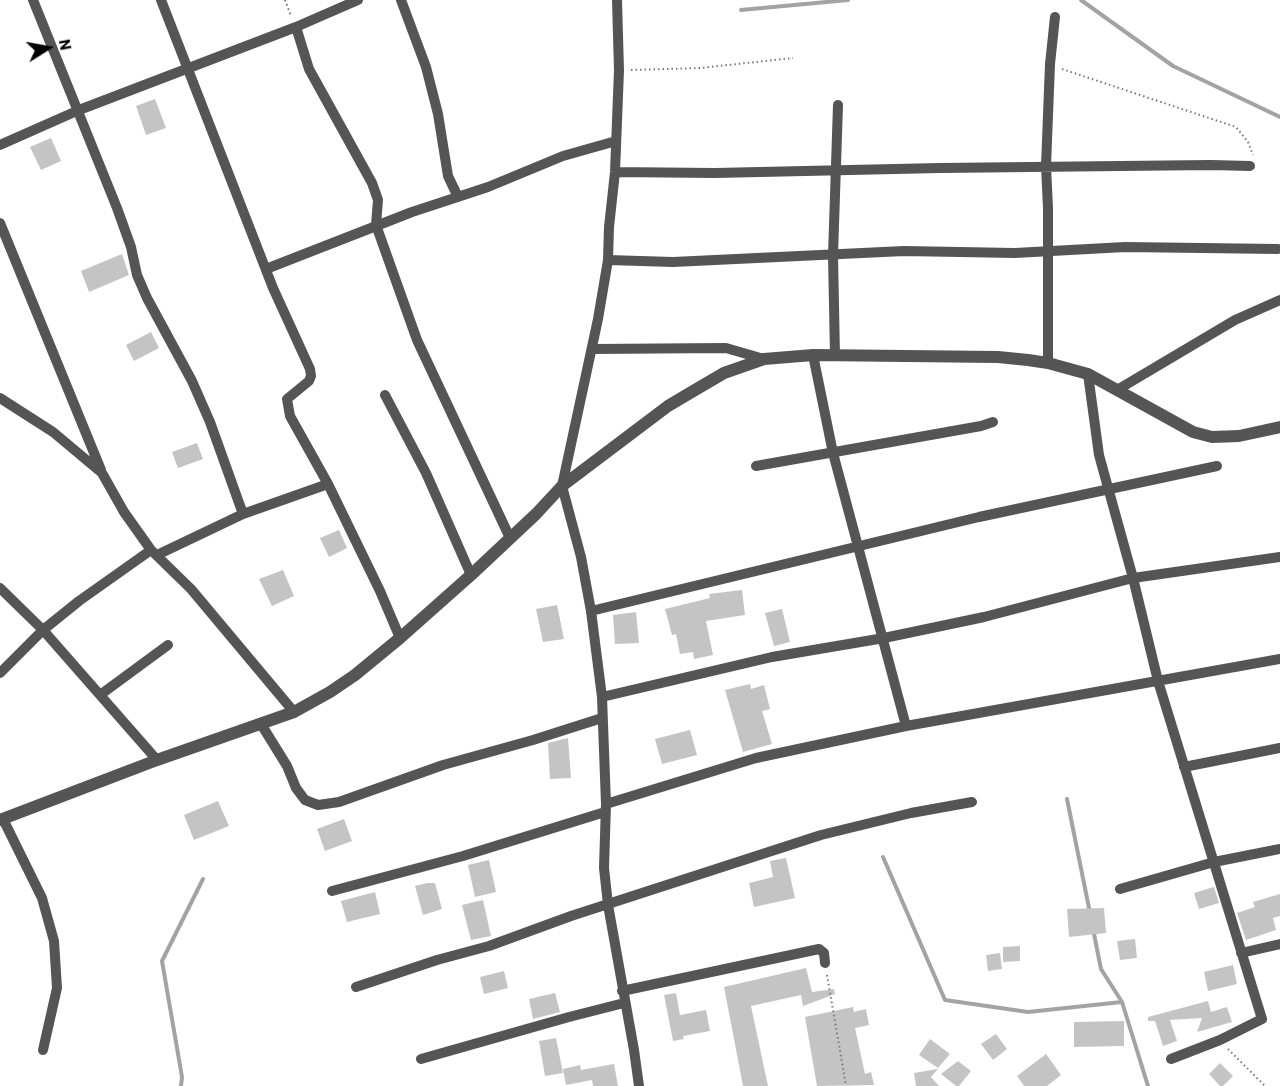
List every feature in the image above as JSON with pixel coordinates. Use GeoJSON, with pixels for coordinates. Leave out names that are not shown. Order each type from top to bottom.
{"type":"FeatureCollection","features":[{"type":"Feature","properties":{"kind":"street"},"geometry":{"type":"LineString","coordinates":[[33,0],[79,110],[131,246],[137,275],[210,422],[243,514]]}},
{"type":"Feature","properties":{"kind":"street"},"geometry":{"type":"LineString","coordinates":[[161,0],[266,269],[310,369],[309,381],[287,399],[287,407],[300,436],[328,484],[400,638]]}},
{"type":"Feature","properties":{"kind":"street"},"geometry":{"type":"LineString","coordinates":[[0,145],[79,110],[296,27],[358,0]]}},
{"type":"Feature","properties":{"kind":"street"},"geometry":{"type":"LineString","coordinates":[[401,0],[426,67],[438,114],[448,176],[458,197]]}},
{"type":"Feature","properties":{"kind":"street"},"geometry":{"type":"LineString","coordinates":[[616,0],[619,70],[615,172],[608,260],[592,349],[562,486],[581,557],[591,611],[602,697],[604,868],[608,905],[639,1086]]}},
{"type":"Feature","properties":{"kind":"street"},"geometry":{"type":"LineString","coordinates":[[1048,363],[1046,166],[1050,64],[1055,17]]}},
{"type":"Feature","properties":{"kind":"street"},"geometry":{"type":"LineString","coordinates":[[296,27],[309,69],[372,183],[378,200],[375,225],[417,340],[510,538]]}},
{"type":"Feature","properties":{"kind":"street"},"geometry":{"type":"LineString","coordinates":[[835,356],[834,255],[838,105]]}},
{"type":"Feature","properties":{"kind":"street"},"geometry":{"type":"LineString","coordinates":[[266,269],[375,225],[488,187],[563,156],[616,141]]}},
{"type":"Feature","properties":{"kind":"street"},"geometry":{"type":"LineString","coordinates":[[615,172],[716,173],[1046,166],[1250,166]]}},
{"type":"Feature","properties":{"kind":"street"},"geometry":{"type":"LineString","coordinates":[[0,223],[102,473],[123,512],[154,553],[191,589],[294,712]]}},
{"type":"Feature","properties":{"kind":"street"},"geometry":{"type":"LineString","coordinates":[[608,260],[673,262],[904,251],[956,254],[1125,247],[1278,249]]}},
{"type":"Feature","properties":{"kind":"street"},"geometry":{"type":"LineString","coordinates":[[1117,390],[1235,320],[1280,300]]}},
{"type":"Feature","properties":{"kind":"street"},"geometry":{"type":"LineString","coordinates":[[592,349],[726,348],[764,359]]}},
{"type":"Feature","properties":{"kind":"street"},"geometry":{"type":"LineString","coordinates":[[813,355],[833,453],[906,726]]}},
{"type":"Feature","properties":{"kind":"street"},"geometry":{"type":"LineString","coordinates":[[43,1050],[57,988],[54,941],[42,898],[2,819],[157,760],[294,712],[330,692],[355,675],[400,638],[471,575],[562,486],[669,406],[724,373],[764,359],[813,355],[998,357],[1048,363],[1088,374],[1193,432],[1212,437],[1239,436],[1280,427]]}},
{"type":"Feature","properties":{"kind":"street"},"geometry":{"type":"LineString","coordinates":[[1088,374],[1099,455],[1133,578],[1158,681],[1262,1019],[1220,1040],[1171,1059]]}},
{"type":"Feature","properties":{"kind":"street"},"geometry":{"type":"LineString","coordinates":[[385,395],[426,473],[471,575]]}},
{"type":"Feature","properties":{"kind":"street"},"geometry":{"type":"LineString","coordinates":[[0,398],[53,432],[102,473]]}},
{"type":"Feature","properties":{"kind":"street"},"geometry":{"type":"LineString","coordinates":[[756,466],[993,422]]}},
{"type":"Feature","properties":{"kind":"street"},"geometry":{"type":"LineString","coordinates":[[591,611],[858,545],[1217,466]]}},
{"type":"Feature","properties":{"kind":"street"},"geometry":{"type":"LineString","coordinates":[[0,673],[43,630],[79,601],[154,553],[243,514],[328,484]]}},
{"type":"Feature","properties":{"kind":"street"},"geometry":{"type":"LineString","coordinates":[[602,697],[772,657],[884,638],[984,617],[1133,578],[1280,557]]}},
{"type":"Feature","properties":{"kind":"street"},"geometry":{"type":"LineString","coordinates":[[0,588],[43,630],[157,760]]}},
{"type":"Feature","properties":{"kind":"street"},"geometry":{"type":"LineString","coordinates":[[100,695],[168,645]]}},
{"type":"Feature","properties":{"kind":"street"},"geometry":{"type":"LineString","coordinates":[[332,891],[463,856],[756,758],[906,726],[1280,659]]}},
{"type":"Feature","properties":{"kind":"street"},"geometry":{"type":"LineString","coordinates":[[261,724],[287,766],[296,788],[305,800],[318,805],[339,802],[443,765],[602,718]]}},
{"type":"Feature","properties":{"kind":"street"},"geometry":{"type":"LineString","coordinates":[[1184,767],[1280,748]]}},
{"type":"Feature","properties":{"kind":"street"},"geometry":{"type":"LineString","coordinates":[[356,987],[437,960],[489,946],[571,916],[821,835],[911,813],[972,802]]}},
{"type":"Feature","properties":{"kind":"street"},"geometry":{"type":"LineString","coordinates":[[1120,889],[1214,862],[1280,849]]}},
{"type":"Feature","properties":{"kind":"street"},"geometry":{"type":"LineString","coordinates":[[1241,953],[1280,944]]}},
{"type":"Feature","properties":{"kind":"street"},"geometry":{"type":"LineString","coordinates":[[622,991],[819,949],[824,953],[825,963]]}},
{"type":"Feature","properties":{"kind":"street"},"geometry":{"type":"LineString","coordinates":[[421,1059],[624,1003]]}},
{"type":"Feature","properties":{"kind":"path"},"geometry":{"type":"LineString","coordinates":[[285,0],[296,27]]}},
{"type":"Feature","properties":{"kind":"path"},"geometry":{"type":"LineString","coordinates":[[619,70],[700,68],[793,58]]}},
{"type":"Feature","properties":{"kind":"path"},"geometry":{"type":"LineString","coordinates":[[1050,64],[1236,127],[1248,142],[1253,157],[1250,166]]}},
{"type":"Feature","properties":{"kind":"path"},"geometry":{"type":"LineString","coordinates":[[825,963],[846,1086]]}},
{"type":"Feature","properties":{"kind":"path"},"geometry":{"type":"LineString","coordinates":[[1220,1040],[1264,1086]]}},
{"type":"Feature","properties":{"kind":"building"},"geometry":{"type":"Polygon","coordinates":[[[155,99],[166,128],[146,135],[136,106],[155,99]]]}},
{"type":"Feature","properties":{"kind":"building"},"geometry":{"type":"Polygon","coordinates":[[[51,138],[61,161],[41,170],[30,147],[51,138]]]}},
{"type":"Feature","properties":{"kind":"building"},"geometry":{"type":"Polygon","coordinates":[[[122,254],[129,275],[89,292],[81,271],[122,254]]]}},
{"type":"Feature","properties":{"kind":"building"},"geometry":{"type":"Polygon","coordinates":[[[151,332],[159,348],[134,361],[126,345],[151,332]]]}},
{"type":"Feature","properties":{"kind":"building"},"geometry":{"type":"Polygon","coordinates":[[[197,443],[203,459],[178,468],[172,452],[197,443]]]}},
{"type":"Feature","properties":{"kind":"building"},"geometry":{"type":"Polygon","coordinates":[[[339,530],[347,548],[329,557],[320,538],[339,530]]]}},
{"type":"Feature","properties":{"kind":"building"},"geometry":{"type":"Polygon","coordinates":[[[283,570],[294,596],[272,606],[259,579],[283,570]]]}},
{"type":"Feature","properties":{"kind":"building"},"geometry":{"type":"Polygon","coordinates":[[[742,590],[745,615],[706,621],[713,655],[694,659],[693,652],[680,654],[676,634],[672,635],[665,609],[710,598],[709,594],[742,590]]]}},
{"type":"Feature","properties":{"kind":"building"},"geometry":{"type":"Polygon","coordinates":[[[557,605],[564,639],[543,642],[536,609],[557,605]]]}},
{"type":"Feature","properties":{"kind":"building"},"geometry":{"type":"Polygon","coordinates":[[[782,609],[790,642],[774,646],[765,613],[782,609]]]}},
{"type":"Feature","properties":{"kind":"building"},"geometry":{"type":"Polygon","coordinates":[[[636,612],[639,643],[615,644],[613,615],[636,612]]]}},
{"type":"Feature","properties":{"kind":"building"},"geometry":{"type":"Polygon","coordinates":[[[750,684],[751,689],[764,685],[770,709],[762,711],[772,744],[743,752],[725,690],[750,684]]]}},
{"type":"Feature","properties":{"kind":"building"},"geometry":{"type":"Polygon","coordinates":[[[690,730],[697,755],[662,764],[655,739],[690,730]]]}},
{"type":"Feature","properties":{"kind":"building"},"geometry":{"type":"Polygon","coordinates":[[[568,738],[571,778],[550,779],[548,743],[568,738]]]}},
{"type":"Feature","properties":{"kind":"building"},"geometry":{"type":"Polygon","coordinates":[[[218,801],[229,826],[194,840],[184,815],[218,801]]]}},
{"type":"Feature","properties":{"kind":"building"},"geometry":{"type":"Polygon","coordinates":[[[344,819],[352,841],[325,851],[317,829],[344,819]]]}},
{"type":"Feature","properties":{"kind":"building"},"geometry":{"type":"Polygon","coordinates":[[[786,858],[795,898],[754,907],[749,883],[773,877],[770,861],[786,858]]]}},
{"type":"Feature","properties":{"kind":"building"},"geometry":{"type":"Polygon","coordinates":[[[489,860],[496,892],[475,897],[468,865],[489,860]]]}},
{"type":"Feature","properties":{"kind":"building"},"geometry":{"type":"Polygon","coordinates":[[[435,883],[442,909],[423,915],[415,886],[435,883]]]}},
{"type":"Feature","properties":{"kind":"building"},"geometry":{"type":"Polygon","coordinates":[[[1214,887],[1219,903],[1199,909],[1194,893],[1214,887]]]}},
{"type":"Feature","properties":{"kind":"building"},"geometry":{"type":"Polygon","coordinates":[[[375,892],[380,914],[347,922],[341,901],[375,892]]]}},
{"type":"Feature","properties":{"kind":"building"},"geometry":{"type":"Polygon","coordinates":[[[1280,894],[1280,916],[1273,918],[1276,930],[1246,940],[1237,913],[1255,907],[1253,902],[1280,894]]]}},
{"type":"Feature","properties":{"kind":"building"},"geometry":{"type":"Polygon","coordinates":[[[483,900],[491,936],[471,940],[462,905],[483,900]]]}},
{"type":"Feature","properties":{"kind":"building"},"geometry":{"type":"Polygon","coordinates":[[[1104,908],[1106,933],[1069,937],[1067,909],[1104,908]]]}},
{"type":"Feature","properties":{"kind":"building"},"geometry":{"type":"Polygon","coordinates":[[[1135,939],[1137,958],[1120,960],[1117,941],[1135,939]]]}},
{"type":"Feature","properties":{"kind":"building"},"geometry":{"type":"Polygon","coordinates":[[[1020,946],[1020,961],[1003,962],[1003,947],[1020,946]]]}},
{"type":"Feature","properties":{"kind":"building"},"geometry":{"type":"Polygon","coordinates":[[[1000,953],[1002,969],[988,971],[986,955],[1000,953]]]}},
{"type":"Feature","properties":{"kind":"building"},"geometry":{"type":"Polygon","coordinates":[[[1233,965],[1237,984],[1208,991],[1204,972],[1233,965]]]}},
{"type":"Feature","properties":{"kind":"building"},"geometry":{"type":"Polygon","coordinates":[[[806,968],[812,992],[834,989],[835,994],[803,1006],[801,995],[751,1006],[768,1086],[743,1086],[724,987],[806,968]]]}},
{"type":"Feature","properties":{"kind":"building"},"geometry":{"type":"Polygon","coordinates":[[[504,971],[508,988],[484,994],[480,977],[504,971]]]}},
{"type":"Feature","properties":{"kind":"building"},"geometry":{"type":"Polygon","coordinates":[[[555,993],[560,1012],[533,1019],[529,999],[555,993]]]}},
{"type":"Feature","properties":{"kind":"building"},"geometry":{"type":"Polygon","coordinates":[[[676,993],[680,1015],[706,1010],[710,1031],[683,1036],[684,1039],[673,1041],[664,995],[676,993]]]}},
{"type":"Feature","properties":{"kind":"building"},"geometry":{"type":"Polygon","coordinates":[[[1208,1001],[1211,1012],[1227,1007],[1232,1022],[1197,1032],[1202,1018],[1170,1020],[1177,1041],[1163,1046],[1155,1021],[1148,1021],[1148,1017],[1208,1001]]]}},
{"type":"Feature","properties":{"kind":"building"},"geometry":{"type":"Polygon","coordinates":[[[853,1007],[854,1012],[866,1009],[869,1025],[855,1028],[865,1074],[871,1072],[874,1085],[817,1086],[805,1017],[853,1007]]]}},
{"type":"Feature","properties":{"kind":"building"},"geometry":{"type":"Polygon","coordinates":[[[1124,1021],[1124,1046],[1074,1047],[1074,1022],[1124,1021]]]}},
{"type":"Feature","properties":{"kind":"building"},"geometry":{"type":"Polygon","coordinates":[[[996,1034],[1007,1049],[993,1060],[981,1044],[996,1034]]]}},
{"type":"Feature","properties":{"kind":"building"},"geometry":{"type":"Polygon","coordinates":[[[556,1038],[563,1073],[545,1076],[539,1041],[556,1038]]]}},
{"type":"Feature","properties":{"kind":"building"},"geometry":{"type":"Polygon","coordinates":[[[930,1039],[950,1054],[938,1068],[919,1055],[930,1039]]]}},
{"type":"Feature","properties":{"kind":"building"},"geometry":{"type":"Polygon","coordinates":[[[1046,1054],[1061,1075],[1047,1086],[1024,1086],[1017,1076],[1046,1054]]]}},
{"type":"Feature","properties":{"kind":"building"},"geometry":{"type":"Polygon","coordinates":[[[958,1061],[971,1071],[959,1086],[956,1086],[941,1074],[958,1061]]]}},
{"type":"Feature","properties":{"kind":"building"},"geometry":{"type":"Polygon","coordinates":[[[1220,1063],[1233,1076],[1223,1086],[1220,1086],[1209,1074],[1220,1063]]]}},
{"type":"Feature","properties":{"kind":"building"},"geometry":{"type":"Polygon","coordinates":[[[614,1064],[618,1086],[593,1086],[592,1080],[566,1085],[563,1069],[580,1065],[581,1070],[614,1064]]]}},
{"type":"Feature","properties":{"kind":"building"},"geometry":{"type":"Polygon","coordinates":[[[938,1069],[931,1077],[939,1086],[916,1086],[914,1073],[938,1069]]]}},
{"type":"Feature","properties":{"kind":"waterway"},"geometry":{"type":"LineString","coordinates":[[741,10],[848,0]]}},
{"type":"Feature","properties":{"kind":"waterway"},"geometry":{"type":"LineString","coordinates":[[1081,0],[1173,66],[1280,117]]}},
{"type":"Feature","properties":{"kind":"waterway"},"geometry":{"type":"LineString","coordinates":[[1067,799],[1090,913]]}},
{"type":"Feature","properties":{"kind":"waterway"},"geometry":{"type":"LineString","coordinates":[[883,857],[945,1000],[1028,1012],[1122,1002]]}},
{"type":"Feature","properties":{"kind":"waterway"},"geometry":{"type":"LineString","coordinates":[[181,1086],[182,1077],[162,961],[203,879]]}},
{"type":"Feature","properties":{"kind":"waterway"},"geometry":{"type":"LineString","coordinates":[[1093,929],[1101,969],[1122,1002],[1148,1086]]}}]}
